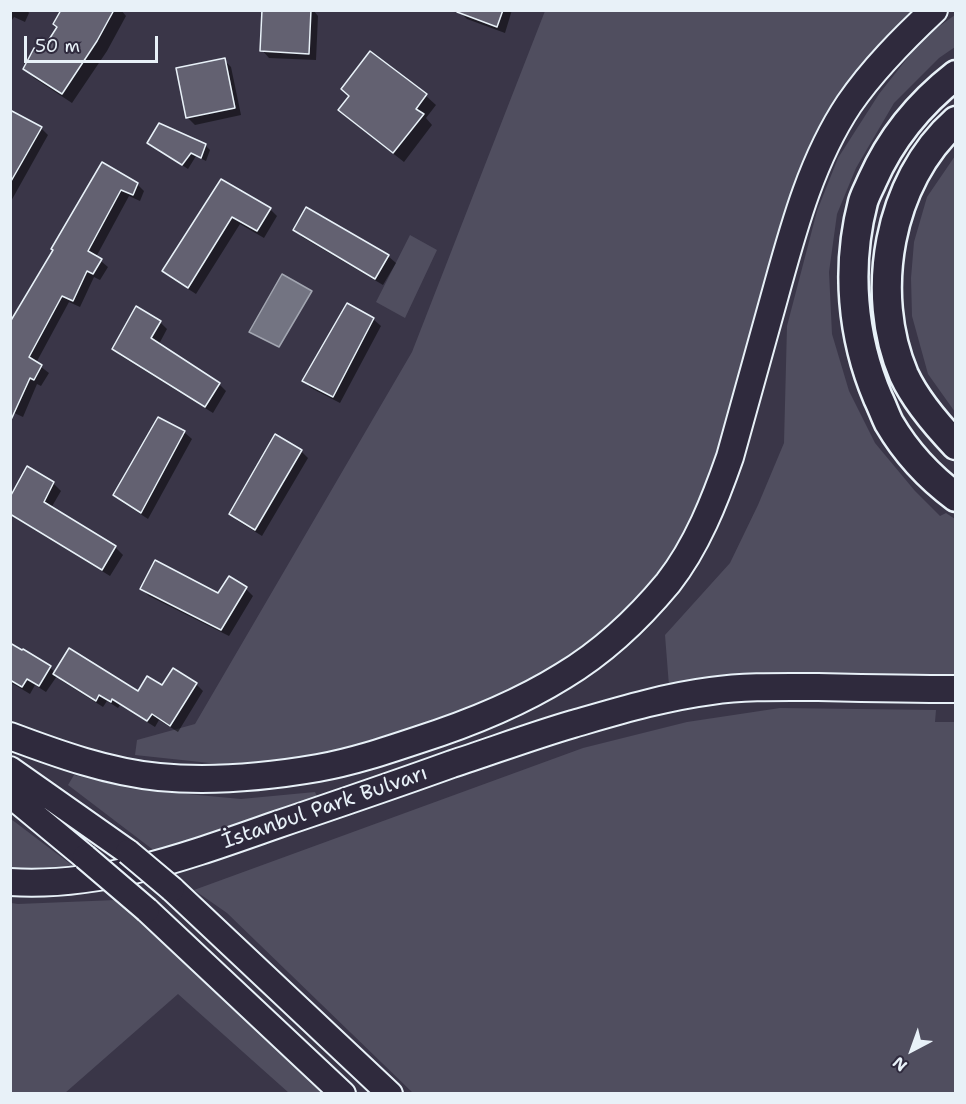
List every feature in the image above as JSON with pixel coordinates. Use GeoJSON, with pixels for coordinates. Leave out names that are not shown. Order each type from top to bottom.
{"type":"FeatureCollection","features":[{"type":"Feature","properties":{"kind":"highway"},"geometry":{"type":"LineString","coordinates":[[10,736],[54,753],[103,767],[159,777],[255,776],[319,768],[374,754],[443,732],[492,713],[564,676],[600,650],[645,608],[668,582],[708,514],[730,457],[795,224],[825,148],[848,105],[874,72],[905,37],[934,10]]}},
{"type":"Feature","properties":{"kind":"highway"},"geometry":{"type":"LineString","coordinates":[[956,75],[921,106],[898,135],[878,167],[864,200],[856,242],[854,280],[855,318],[864,359],[889,422],[918,462],[936,482],[956,497]]}},
{"type":"Feature","properties":{"kind":"highway"},"geometry":{"type":"LineString","coordinates":[[956,122],[930,150],[914,175],[901,204],[891,242],[886,278],[887,310],[895,350],[905,376],[920,402],[956,445]]}},
{"type":"Feature","properties":{"kind":"highway","name":"İstanbul Park Bulvarı"},"geometry":{"type":"LineString","coordinates":[[10,882],[81,880],[124,873],[210,848],[572,724],[674,697],[713,690],[789,687],[956,689]]}},
{"type":"Feature","properties":{"kind":"main road"},"geometry":{"type":"LineString","coordinates":[[10,769],[128,852],[171,889],[390,1094]]}},
{"type":"Feature","properties":{"kind":"main road"},"geometry":{"type":"LineString","coordinates":[[10,795],[147,910],[343,1094]]}},
{"type":"Feature","properties":{"kind":"shaded area"},"geometry":{"type":"Polygon","coordinates":[[[545,11],[916,11],[838,104],[708,490],[678,551],[650,590],[607,632],[533,681],[475,709],[309,760],[219,764],[135,755],[137,740],[195,724],[412,352],[545,11]]]}},
{"type":"Feature","properties":{"kind":"shaded area"},"geometry":{"type":"Polygon","coordinates":[[[955,15],[955,47],[939,58],[894,103],[856,168],[837,214],[829,272],[832,334],[849,391],[875,443],[915,491],[940,516],[946,513],[955,519],[955,674],[775,676],[669,686],[665,635],[730,563],[784,443],[787,326],[817,211],[838,158],[879,94],[924,37],[955,15]]]}},
{"type":"Feature","properties":{"kind":"shaded area"},"geometry":{"type":"Polygon","coordinates":[[[955,156],[955,412],[928,374],[912,316],[911,278],[914,242],[927,197],[955,156]]]}},
{"type":"Feature","properties":{"kind":"shaded area"},"geometry":{"type":"Polygon","coordinates":[[[410,235],[437,250],[405,318],[376,302],[410,235]]]}},
{"type":"Feature","properties":{"kind":"shaded area"},"geometry":{"type":"Polygon","coordinates":[[[780,708],[936,710],[935,722],[955,722],[955,1093],[413,1093],[227,913],[194,890],[583,748],[687,722],[780,708]]]}},
{"type":"Feature","properties":{"kind":"shaded area"},"geometry":{"type":"Polygon","coordinates":[[[74,775],[133,789],[241,799],[315,792],[320,803],[156,852],[68,785],[74,775]]]}},
{"type":"Feature","properties":{"kind":"shaded area"},"geometry":{"type":"Polygon","coordinates":[[[11,819],[77,869],[11,870],[11,819]]]}},
{"type":"Feature","properties":{"kind":"shaded area"},"geometry":{"type":"Polygon","coordinates":[[[116,900],[325,1093],[289,1093],[178,994],[65,1093],[11,1094],[11,903],[116,900]]]}},
{"type":"Feature","properties":{"kind":"water"},"geometry":{"type":"Polygon","coordinates":[[[282,274],[312,291],[279,347],[249,332],[282,274]]]}},
{"type":"Feature","properties":{"kind":"building"},"geometry":{"type":"Polygon","coordinates":[[[61,10],[114,10],[97,41],[62,94],[23,69],[34,48],[41,52],[57,27],[53,24],[61,10]]]}},
{"type":"Feature","properties":{"kind":"building"},"geometry":{"type":"Polygon","coordinates":[[[262,10],[311,10],[309,54],[260,51],[262,10]]]}},
{"type":"Feature","properties":{"kind":"building"},"geometry":{"type":"Polygon","coordinates":[[[457,10],[503,10],[497,27],[457,12],[457,10]]]}},
{"type":"Feature","properties":{"kind":"building"},"geometry":{"type":"Polygon","coordinates":[[[370,51],[427,94],[416,109],[424,114],[393,153],[338,110],[349,96],[341,89],[370,51]]]}},
{"type":"Feature","properties":{"kind":"building"},"geometry":{"type":"Polygon","coordinates":[[[225,58],[235,108],[186,118],[176,68],[225,58]]]}},
{"type":"Feature","properties":{"kind":"building"},"geometry":{"type":"Polygon","coordinates":[[[10,110],[42,127],[10,183],[10,110]]]}},
{"type":"Feature","properties":{"kind":"building"},"geometry":{"type":"Polygon","coordinates":[[[159,123],[206,144],[201,158],[191,153],[182,165],[147,143],[159,123]]]}},
{"type":"Feature","properties":{"kind":"building"},"geometry":{"type":"Polygon","coordinates":[[[102,162],[138,183],[133,195],[121,190],[88,251],[102,259],[93,274],[87,271],[73,301],[62,296],[29,357],[42,365],[34,380],[30,378],[10,422],[10,322],[102,162]]]}},
{"type":"Feature","properties":{"kind":"building"},"geometry":{"type":"Polygon","coordinates":[[[221,179],[271,208],[257,231],[232,217],[188,288],[162,271],[221,179]]]}},
{"type":"Feature","properties":{"kind":"building"},"geometry":{"type":"Polygon","coordinates":[[[306,207],[389,255],[375,279],[293,230],[306,207]]]}},
{"type":"Feature","properties":{"kind":"building"},"geometry":{"type":"Polygon","coordinates":[[[347,303],[374,318],[333,397],[302,381],[347,303]]]}},
{"type":"Feature","properties":{"kind":"building"},"geometry":{"type":"Polygon","coordinates":[[[136,306],[161,321],[151,338],[220,383],[205,407],[112,349],[136,306]]]}},
{"type":"Feature","properties":{"kind":"building"},"geometry":{"type":"Polygon","coordinates":[[[158,417],[185,431],[141,513],[113,495],[158,417]]]}},
{"type":"Feature","properties":{"kind":"building"},"geometry":{"type":"Polygon","coordinates":[[[275,434],[302,450],[255,530],[229,514],[275,434]]]}},
{"type":"Feature","properties":{"kind":"building"},"geometry":{"type":"Polygon","coordinates":[[[27,466],[54,482],[44,502],[116,546],[102,570],[10,514],[10,497],[27,466]]]}},
{"type":"Feature","properties":{"kind":"building"},"geometry":{"type":"Polygon","coordinates":[[[155,560],[218,593],[229,576],[247,587],[221,630],[140,589],[155,560]]]}},
{"type":"Feature","properties":{"kind":"building"},"geometry":{"type":"Polygon","coordinates":[[[10,643],[51,666],[39,686],[27,679],[22,687],[10,680],[10,643]]]}},
{"type":"Feature","properties":{"kind":"building"},"geometry":{"type":"Polygon","coordinates":[[[69,648],[138,691],[147,676],[162,685],[173,668],[197,683],[170,726],[152,714],[147,721],[112,699],[111,702],[99,695],[96,701],[53,674],[69,648]]]}}]}
